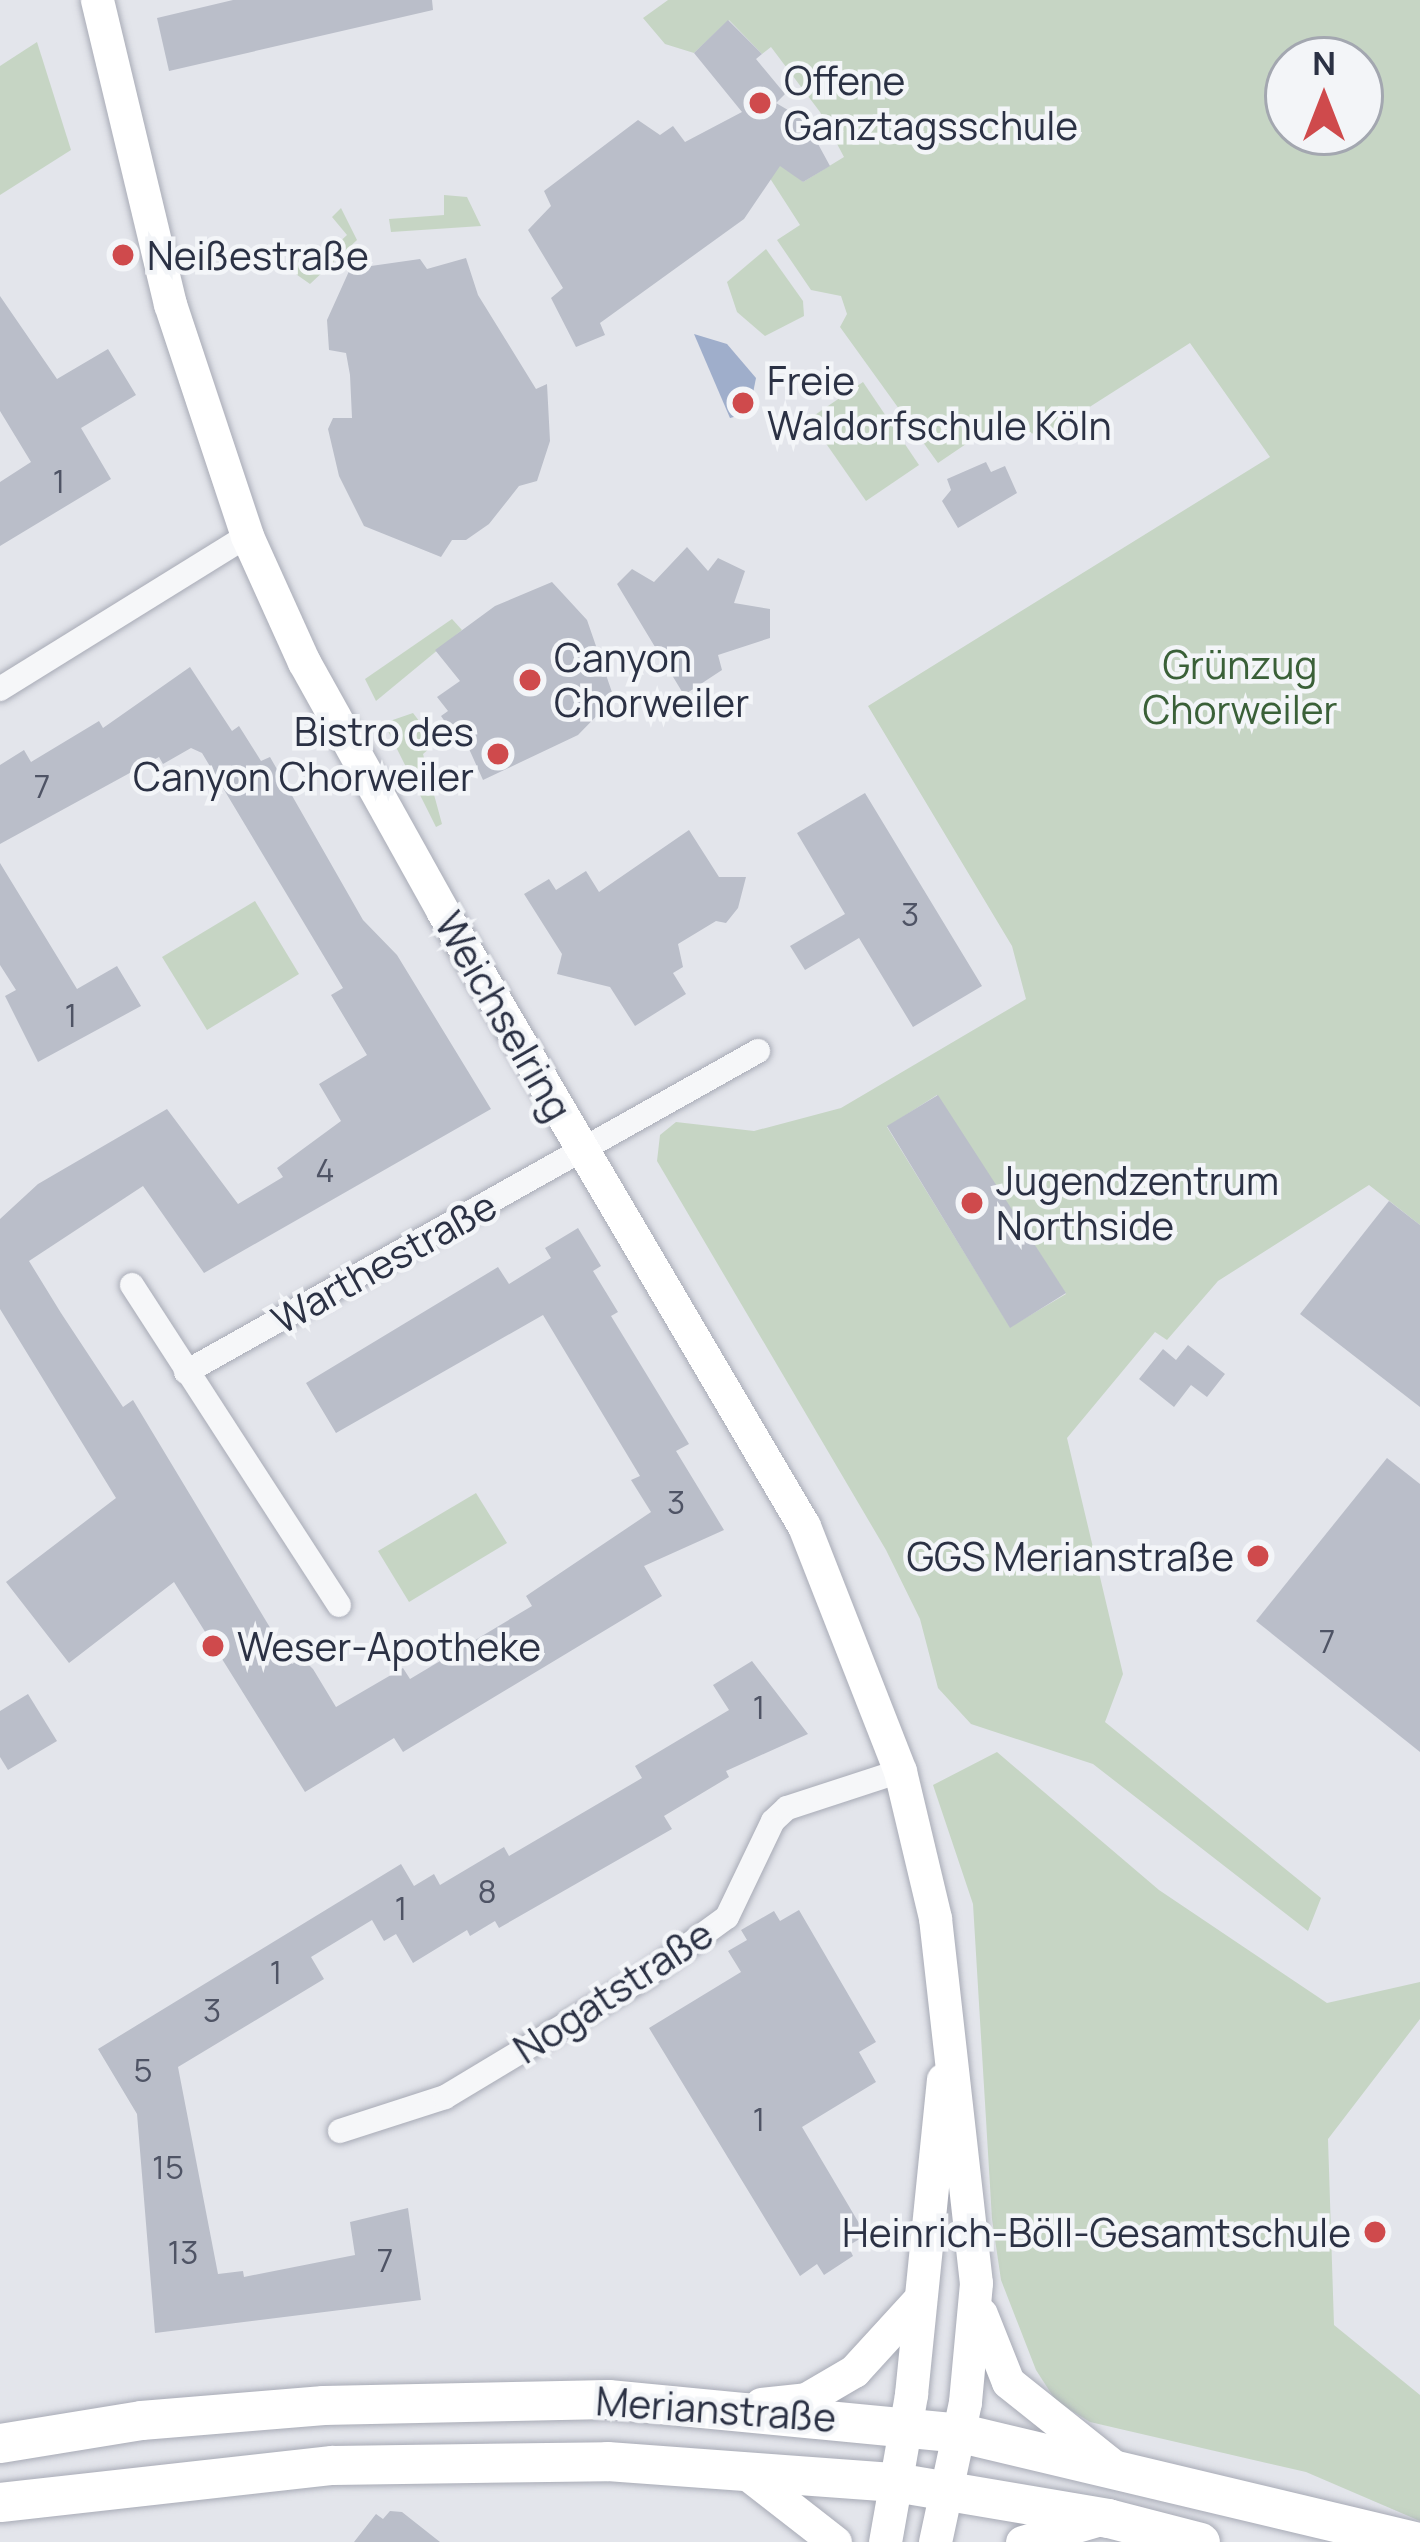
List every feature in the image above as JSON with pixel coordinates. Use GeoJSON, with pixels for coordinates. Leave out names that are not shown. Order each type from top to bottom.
{"type":"FeatureCollection","features":[{"type":"Feature","properties":{"kind":"main road","name":"Merianstraße"},"geometry":{"type":"LineString","coordinates":[[0,2443],[141,2420],[322,2405],[544,2398],[720,2408],[906,2423],[961,2433],[1420,2542]]}},
{"type":"Feature","properties":{"kind":"main road","name":"Merianstraße"},"geometry":{"type":"LineString","coordinates":[[0,2502],[332,2464],[511,2458],[895,2482],[1108,2518],[1200,2542]]}},
{"type":"Feature","properties":{"kind":"street","name":"Weichselring"},"geometry":{"type":"LineString","coordinates":[[97,0],[170,304],[247,536],[304,662],[582,1154],[804,1526],[901,1771],[948,2012],[976,2283],[961,2433],[935,2542]]}},
{"type":"Feature","properties":{"kind":"street"},"geometry":{"type":"LineString","coordinates":[[0,689],[247,536]]}},
{"type":"Feature","properties":{"kind":"street","name":"Warthestraße"},"geometry":{"type":"LineString","coordinates":[[186,1372],[582,1154],[758,1051]]}},
{"type":"Feature","properties":{"kind":"street"},"geometry":{"type":"LineString","coordinates":[[132,1285],[339,1605]]}},
{"type":"Feature","properties":{"kind":"street","name":"Nogatstraße"},"geometry":{"type":"LineString","coordinates":[[340,2131],[445,2097],[646,1976],[727,1917],[773,1821],[787,1808],[901,1771]]}},
{"type":"Feature","properties":{"kind":"street","name":"Weichselring"},"geometry":{"type":"LineString","coordinates":[[885,2542],[906,2423],[948,2012]]}},
{"type":"Feature","properties":{"kind":"street"},"geometry":{"type":"LineString","coordinates":[[976,2283],[984,2334],[1008,2382],[1113,2466]]}},
{"type":"Feature","properties":{"kind":"street"},"geometry":{"type":"LineString","coordinates":[[720,2408],[806,2399],[886,2344],[918,2301]]}},
{"type":"Feature","properties":{"kind":"street"},"geometry":{"type":"LineString","coordinates":[[745,2472],[835,2542]]}},
{"type":"Feature","properties":{"kind":"street"},"geometry":{"type":"LineString","coordinates":[[1022,2542],[1108,2518]]}},
{"type":"Feature","properties":{"kind":"green space","name":"Grünzug Chorweiler"},"geometry":{"type":"Polygon","coordinates":[[[668,0],[1420,0],[1420,1225],[1369,1185],[1218,1281],[1167,1340],[1155,1332],[1067,1438],[1123,1674],[1105,1722],[1321,1898],[1308,1931],[1093,1764],[971,1724],[938,1688],[920,1619],[886,1550],[657,1161],[660,1135],[676,1122],[754,1131],[841,1108],[1026,999],[1012,946],[868,706],[1270,457],[1190,343],[1044,436],[994,425],[938,463],[840,327],[847,314],[841,296],[811,290],[777,240],[800,225],[764,169],[773,156],[803,182],[844,157],[820,112],[771,47],[762,54],[729,20],[694,53],[665,44],[643,18],[668,0]],[[937,1095],[887,1127],[1010,1327],[1066,1294],[937,1095]]]}},
{"type":"Feature","properties":{"kind":"green space"},"geometry":{"type":"Polygon","coordinates":[[[37,42],[71,150],[0,195],[0,66],[37,42]]]}},
{"type":"Feature","properties":{"kind":"green space"},"geometry":{"type":"Polygon","coordinates":[[[444,195],[467,197],[481,226],[391,232],[389,219],[444,215],[444,195]]]}},
{"type":"Feature","properties":{"kind":"green space"},"geometry":{"type":"Polygon","coordinates":[[[341,208],[357,240],[310,284],[283,265],[293,255],[308,271],[347,235],[332,217],[341,208]]]}},
{"type":"Feature","properties":{"kind":"green space"},"geometry":{"type":"Polygon","coordinates":[[[766,249],[803,301],[804,316],[765,336],[737,312],[727,282],[766,249]]]}},
{"type":"Feature","properties":{"kind":"green space"},"geometry":{"type":"Polygon","coordinates":[[[863,382],[919,465],[866,501],[809,419],[863,382]]]}},
{"type":"Feature","properties":{"kind":"green space"},"geometry":{"type":"Polygon","coordinates":[[[452,619],[462,630],[376,701],[365,679],[452,619]]]}},
{"type":"Feature","properties":{"kind":"green space"},"geometry":{"type":"Polygon","coordinates":[[[413,713],[436,743],[423,754],[442,824],[436,827],[384,723],[413,713]]]}},
{"type":"Feature","properties":{"kind":"green space"},"geometry":{"type":"Polygon","coordinates":[[[255,901],[299,974],[207,1030],[162,957],[255,901]]]}},
{"type":"Feature","properties":{"kind":"green space"},"geometry":{"type":"Polygon","coordinates":[[[476,1493],[507,1543],[409,1602],[378,1551],[476,1493]]]}},
{"type":"Feature","properties":{"kind":"green space"},"geometry":{"type":"Polygon","coordinates":[[[997,1752],[1159,1890],[1327,2003],[1420,1982],[1420,2019],[1328,2139],[1334,2325],[1420,2395],[1420,2521],[1306,2472],[1090,2422],[1056,2401],[1036,2370],[1001,2280],[992,2219],[973,1904],[933,1785],[997,1752]]]}},
{"type":"Feature","properties":{"kind":"water"},"geometry":{"type":"Polygon","coordinates":[[[694,334],[727,344],[756,378],[749,413],[730,418],[694,334]]]}},
{"type":"Feature","properties":{"kind":"building"},"geometry":{"type":"Polygon","coordinates":[[[233,0],[432,0],[433,10],[169,71],[157,18],[233,0]]]}},
{"type":"Feature","properties":{"kind":"building"},"geometry":{"type":"Polygon","coordinates":[[[728,20],[762,54],[756,59],[785,94],[776,103],[805,120],[830,166],[803,182],[780,166],[744,219],[600,323],[605,335],[576,347],[551,298],[563,288],[528,230],[551,206],[544,191],[638,120],[660,135],[673,126],[685,142],[742,112],[694,53],[728,20]]]}},
{"type":"Feature","properties":{"kind":"building"},"geometry":{"type":"Polygon","coordinates":[[[466,258],[478,295],[536,389],[547,384],[550,441],[537,481],[519,486],[489,524],[466,540],[452,540],[441,557],[364,526],[339,476],[328,429],[333,418],[352,418],[350,375],[346,353],[329,350],[327,320],[350,269],[420,259],[427,269],[466,258]]]}},
{"type":"Feature","properties":{"kind":"building"},"geometry":{"type":"Polygon","coordinates":[[[0,296],[57,379],[108,349],[136,395],[81,428],[111,479],[0,546],[0,482],[31,462],[0,411],[0,296]]]}},
{"type":"Feature","properties":{"kind":"building"},"geometry":{"type":"Polygon","coordinates":[[[986,462],[991,472],[1005,466],[1017,493],[958,528],[942,501],[951,490],[947,479],[986,462]]]}},
{"type":"Feature","properties":{"kind":"building"},"geometry":{"type":"Polygon","coordinates":[[[687,547],[708,571],[718,558],[745,571],[734,603],[770,609],[770,638],[718,655],[722,670],[684,695],[617,584],[632,569],[654,582],[687,547]]]}},
{"type":"Feature","properties":{"kind":"building","name":"Canyon Chorweiler"},"geometry":{"type":"Polygon","coordinates":[[[552,582],[587,620],[614,698],[578,735],[483,780],[461,731],[455,736],[441,716],[448,711],[437,697],[460,681],[435,650],[495,606],[552,582]]]}},
{"type":"Feature","properties":{"kind":"building"},"geometry":{"type":"Polygon","coordinates":[[[190,667],[232,731],[239,726],[261,761],[270,757],[363,920],[397,955],[491,1109],[204,1273],[143,1186],[29,1261],[61,1313],[123,1407],[133,1400],[292,1664],[302,1658],[336,1707],[403,1668],[410,1679],[532,1606],[526,1596],[651,1512],[631,1480],[640,1476],[543,1315],[336,1433],[306,1383],[498,1267],[509,1284],[551,1258],[545,1248],[578,1228],[601,1266],[593,1271],[618,1312],[611,1316],[689,1444],[676,1451],[724,1530],[644,1566],[662,1596],[403,1752],[394,1738],[305,1792],[174,1582],[69,1663],[6,1582],[116,1498],[0,1309],[0,1219],[38,1184],[167,1109],[238,1204],[283,1177],[277,1168],[341,1121],[319,1084],[367,1055],[331,995],[343,988],[202,753],[191,748],[163,764],[159,757],[0,844],[0,765],[24,750],[31,762],[99,721],[103,728],[190,667]]]}},
{"type":"Feature","properties":{"kind":"building"},"geometry":{"type":"Polygon","coordinates":[[[865,793],[982,986],[913,1027],[859,938],[805,970],[790,946],[845,914],[797,833],[865,793]]]}},
{"type":"Feature","properties":{"kind":"building"},"geometry":{"type":"Polygon","coordinates":[[[689,830],[719,877],[746,877],[738,908],[726,923],[716,921],[678,944],[683,967],[673,973],[686,994],[635,1026],[610,987],[557,974],[562,954],[524,894],[549,879],[556,890],[586,871],[599,892],[689,830]]]}},
{"type":"Feature","properties":{"kind":"building"},"geometry":{"type":"Polygon","coordinates":[[[0,863],[77,989],[117,966],[141,1006],[38,1062],[5,996],[16,990],[0,965],[0,863]]]}},
{"type":"Feature","properties":{"kind":"building","name":"Jugendzentrum Northside"},"geometry":{"type":"Polygon","coordinates":[[[938,1095],[1066,1293],[1010,1328],[887,1126],[938,1095]]]}},
{"type":"Feature","properties":{"kind":"building"},"geometry":{"type":"Polygon","coordinates":[[[1389,1201],[1420,1225],[1420,1407],[1300,1314],[1389,1201]]]}},
{"type":"Feature","properties":{"kind":"building"},"geometry":{"type":"Polygon","coordinates":[[[1188,1345],[1225,1374],[1207,1397],[1191,1385],[1174,1407],[1139,1379],[1163,1349],[1176,1360],[1188,1345]]]}},
{"type":"Feature","properties":{"kind":"building"},"geometry":{"type":"Polygon","coordinates":[[[1387,1458],[1420,1484],[1420,1752],[1256,1621],[1387,1458]]]}},
{"type":"Feature","properties":{"kind":"building"},"geometry":{"type":"Polygon","coordinates":[[[752,1661],[808,1734],[726,1771],[729,1777],[664,1816],[672,1829],[499,1928],[495,1921],[470,1936],[467,1930],[413,1963],[396,1934],[384,1941],[372,1920],[311,1957],[324,1979],[178,2067],[218,2274],[243,2271],[244,2277],[355,2255],[350,2222],[408,2208],[421,2300],[155,2333],[137,2114],[98,2049],[401,1864],[414,1886],[434,1874],[440,1885],[504,1847],[509,1856],[642,1778],[635,1766],[729,1710],[713,1685],[752,1661]]]}},
{"type":"Feature","properties":{"kind":"building"},"geometry":{"type":"Polygon","coordinates":[[[28,1694],[57,1741],[8,1770],[0,1757],[0,1711],[28,1694]]]}},
{"type":"Feature","properties":{"kind":"building"},"geometry":{"type":"Polygon","coordinates":[[[799,1910],[876,2042],[859,2052],[876,2082],[802,2127],[866,2235],[848,2246],[853,2256],[824,2275],[817,2264],[800,2276],[649,2028],[741,1972],[728,1951],[747,1940],[741,1930],[774,1911],[780,1921],[799,1910]]]}},
{"type":"Feature","properties":{"kind":"building"},"geometry":{"type":"Polygon","coordinates":[[[390,2511],[402,2512],[440,2542],[354,2542],[376,2514],[383,2519],[390,2511]]]}},
{"type":"Feature","properties":{"kind":"place","name":"Offene Ganztagsschule"},"geometry":{"type":"Point","coordinates":[760,103]}},
{"type":"Feature","properties":{"kind":"place","name":"Neißestraße"},"geometry":{"type":"Point","coordinates":[123,255]}},
{"type":"Feature","properties":{"kind":"place","name":"Freie Waldorfschule Köln"},"geometry":{"type":"Point","coordinates":[743,403]}},
{"type":"Feature","properties":{"kind":"place","name":"Canyon Chorweiler"},"geometry":{"type":"Point","coordinates":[530,680]}},
{"type":"Feature","properties":{"kind":"place","name":"Bistro des Canyon Chorweiler"},"geometry":{"type":"Point","coordinates":[498,754]}},
{"type":"Feature","properties":{"kind":"place","name":"Jugendzentrum Northside"},"geometry":{"type":"Point","coordinates":[972,1203]}},
{"type":"Feature","properties":{"kind":"place","name":"GGS Merianstraße"},"geometry":{"type":"Point","coordinates":[1258,1556]}},
{"type":"Feature","properties":{"kind":"place","name":"Weser-Apotheke"},"geometry":{"type":"Point","coordinates":[213,1646]}},
{"type":"Feature","properties":{"kind":"place","name":"Heinrich-Böll-Gesamtschule"},"geometry":{"type":"Point","coordinates":[1375,2232]}}]}
